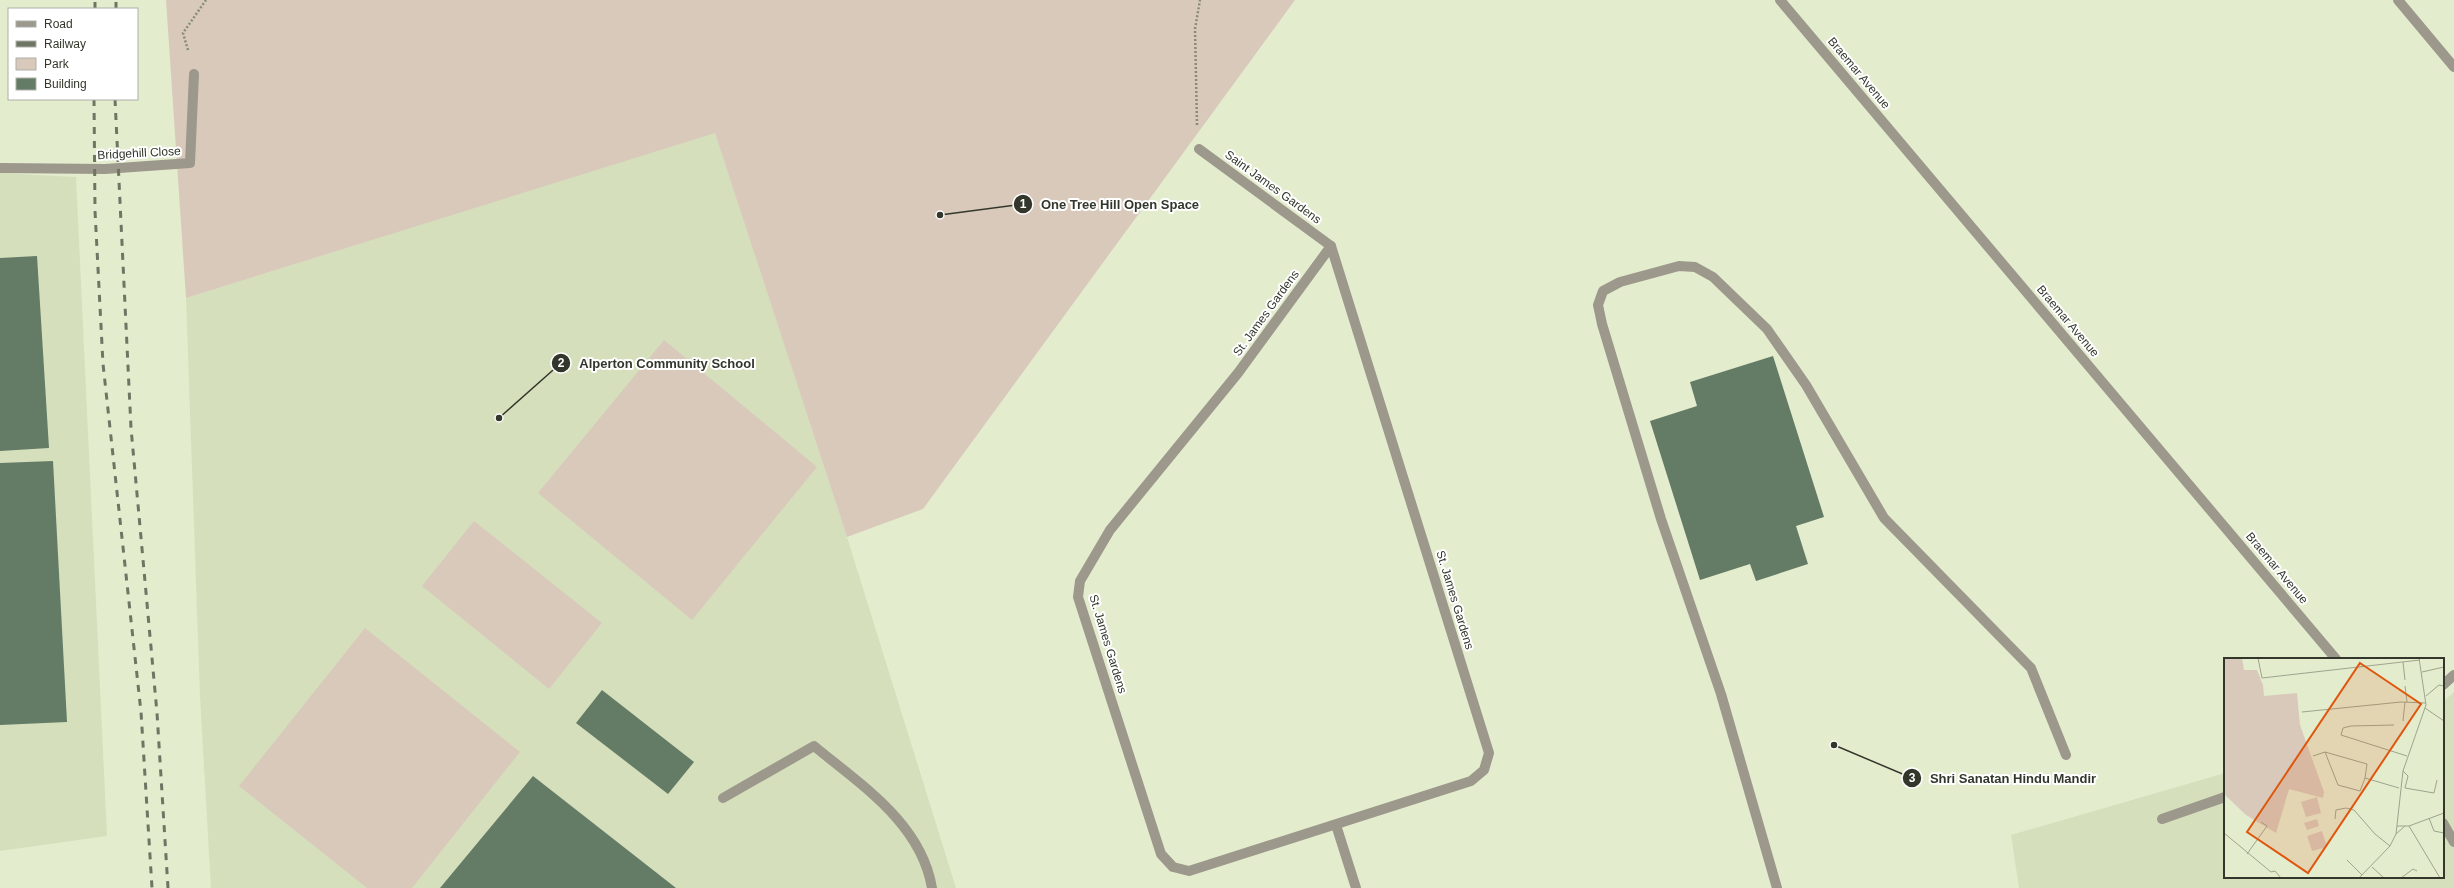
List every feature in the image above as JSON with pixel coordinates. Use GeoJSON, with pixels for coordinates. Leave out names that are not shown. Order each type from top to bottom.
{"type":"FeatureCollection","features":[{"type":"Feature","properties":{"kind":"street","name":"Braemar Avenue"},"geometry":{"type":"LineString","coordinates":[[1780,0],[2335,658]]}},
{"type":"Feature","properties":{"kind":"street"},"geometry":{"type":"LineString","coordinates":[[2398,0],[2454,67]]}},
{"type":"Feature","properties":{"kind":"street","name":"Bridgehill Close"},"geometry":{"type":"LineString","coordinates":[[0,168],[105,169],[190,163],[194,74]]}},
{"type":"Feature","properties":{"kind":"street","name":"Saint James Gardens"},"geometry":{"type":"LineString","coordinates":[[1199,149],[1331,246]]}},
{"type":"Feature","properties":{"kind":"street","name":"St. James Gardens"},"geometry":{"type":"LineString","coordinates":[[1331,246],[1489,753],[1484,770],[1471,781],[1189,871],[1173,866],[1161,854],[1078,597],[1080,581],[1110,530],[1238,374],[1331,246]]}},
{"type":"Feature","properties":{"kind":"street"},"geometry":{"type":"LineString","coordinates":[[1777,888],[1721,694],[1661,519],[1602,324],[1598,305],[1603,291],[1620,282],[1679,266],[1695,267],[1713,277],[1767,329],[1806,385],[1884,518],[2031,668],[2066,755]]}},
{"type":"Feature","properties":{"kind":"street"},"geometry":{"type":"LineString","coordinates":[[2444,684],[2454,676]]}},
{"type":"Feature","properties":{"kind":"street"},"geometry":{"type":"LineString","coordinates":[[724,798],[814,746],[880,801],[908,830],[929,870],[932,888]]}},
{"type":"Feature","properties":{"kind":"street"},"geometry":{"type":"LineString","coordinates":[[2162,819],[2224,797]]}},
{"type":"Feature","properties":{"kind":"street"},"geometry":{"type":"LineString","coordinates":[[1336,825],[1356,888]]}},
{"type":"Feature","properties":{"kind":"street"},"geometry":{"type":"LineString","coordinates":[[2444,825],[2454,842]]}},
{"type":"Feature","properties":{"kind":"path"},"geometry":{"type":"LineString","coordinates":[[194,74],[183,33],[206,0]]}},
{"type":"Feature","properties":{"kind":"path"},"geometry":{"type":"LineString","coordinates":[[1199,149],[1195,105],[1196,29],[1200,0]]}},
{"type":"Feature","properties":{"kind":"shaded area"},"geometry":{"type":"Polygon","coordinates":[[[715,132],[847,537],[956,888],[211,888],[200,697],[186,298],[715,132]]]}},
{"type":"Feature","properties":{"kind":"shaded area"},"geometry":{"type":"Polygon","coordinates":[[[0,173],[76,177],[107,836],[0,851],[0,173]]]}},
{"type":"Feature","properties":{"kind":"shaded area"},"geometry":{"type":"Polygon","coordinates":[[[2454,692],[2454,888],[2019,888],[2011,835],[2224,773],[2224,878],[2444,878],[2444,701],[2454,692]]]}},
{"type":"Feature","properties":{"kind":"green space"},"geometry":{"type":"Polygon","coordinates":[[[166,0],[1295,0],[923,509],[847,537],[715,133],[186,298],[166,0]]]}},
{"type":"Feature","properties":{"kind":"green space"},"geometry":{"type":"Polygon","coordinates":[[[664,340],[817,467],[692,620],[538,493],[664,340]]]}},
{"type":"Feature","properties":{"kind":"green space"},"geometry":{"type":"Polygon","coordinates":[[[474,521],[602,623],[549,689],[422,586],[474,521]]]}},
{"type":"Feature","properties":{"kind":"green space"},"geometry":{"type":"Polygon","coordinates":[[[365,628],[520,752],[412,888],[367,888],[239,786],[365,628]]]}},
{"type":"Feature","properties":{"kind":"building"},"geometry":{"type":"Polygon","coordinates":[[[37,256],[49,448],[0,451],[0,258],[37,256]]]}},
{"type":"Feature","properties":{"kind":"building"},"geometry":{"type":"Polygon","coordinates":[[[1773,356],[1824,517],[1796,526],[1808,564],[1756,581],[1750,564],[1700,580],[1650,421],[1697,406],[1690,382],[1773,356]]]}},
{"type":"Feature","properties":{"kind":"building"},"geometry":{"type":"Polygon","coordinates":[[[53,461],[67,722],[0,725],[0,463],[53,461]]]}},
{"type":"Feature","properties":{"kind":"building"},"geometry":{"type":"Polygon","coordinates":[[[602,690],[694,762],[668,794],[576,723],[602,690]]]}},
{"type":"Feature","properties":{"kind":"building"},"geometry":{"type":"Polygon","coordinates":[[[533,776],[676,888],[440,888],[533,776]]]}},
{"type":"Feature","properties":{"kind":"railway"},"geometry":{"type":"LineString","coordinates":[[95,0],[95,8]]}},
{"type":"Feature","properties":{"kind":"railway"},"geometry":{"type":"LineString","coordinates":[[116,0],[116,8]]}},
{"type":"Feature","properties":{"kind":"railway"},"geometry":{"type":"LineString","coordinates":[[94,100],[95,211],[103,364],[141,712],[152,888]]}},
{"type":"Feature","properties":{"kind":"railway"},"geometry":{"type":"LineString","coordinates":[[115,100],[131,428],[157,713],[168,888]]}},
{"type":"Feature","properties":{"kind":"place","name":"One Tree Hill Open Space"},"geometry":{"type":"Point","coordinates":[940,215]}},
{"type":"Feature","properties":{"kind":"place","name":"Alperton Community School"},"geometry":{"type":"Point","coordinates":[499,418]}},
{"type":"Feature","properties":{"kind":"place","name":"Shri Sanatan Hindu Mandir"},"geometry":{"type":"Point","coordinates":[1834,745]}}]}
